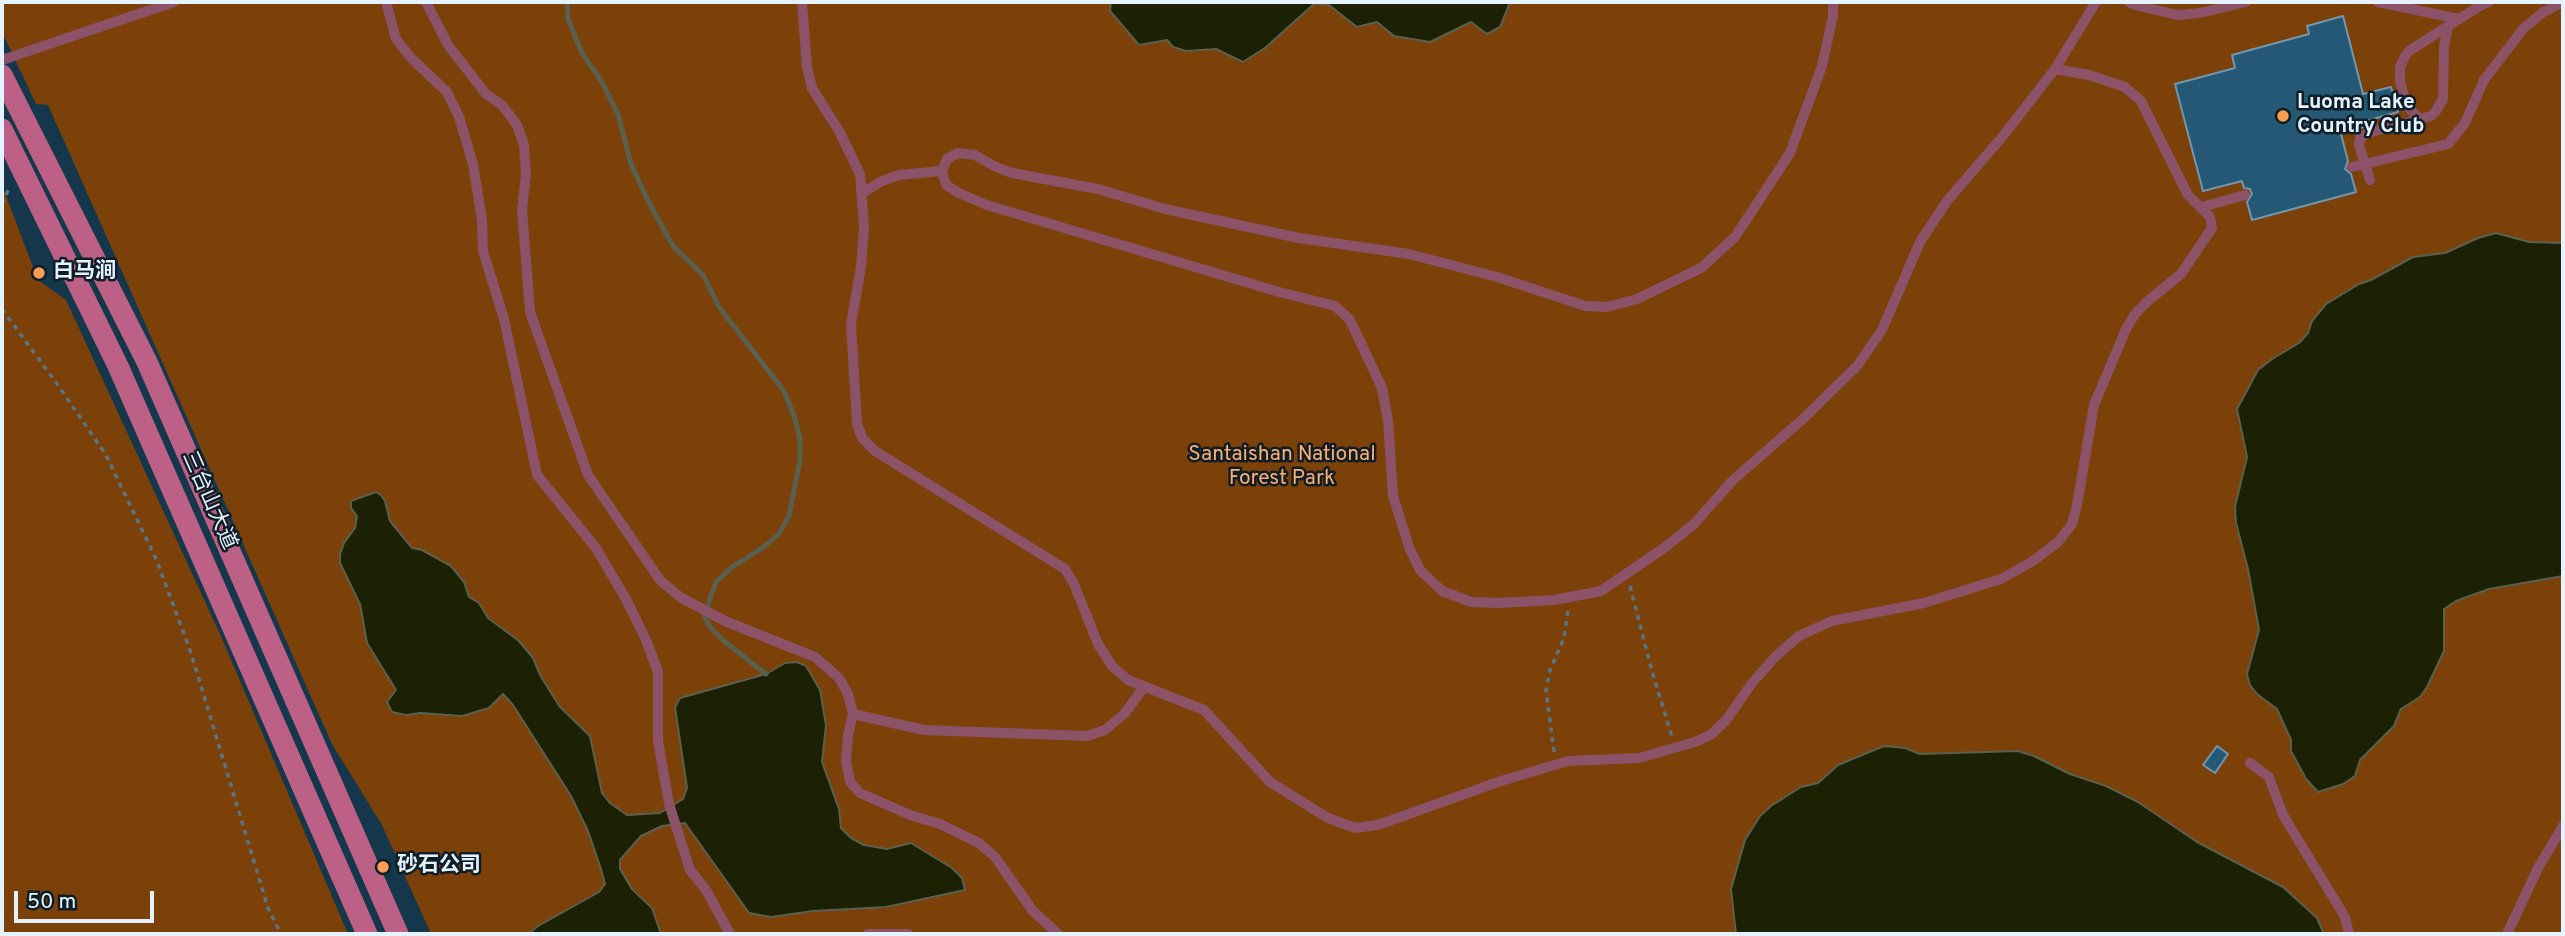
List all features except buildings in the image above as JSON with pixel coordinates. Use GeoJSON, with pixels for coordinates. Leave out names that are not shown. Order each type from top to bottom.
{"type":"FeatureCollection","features":[{"type":"Feature","properties":{"kind":"main road","name":"三台山大道"},"geometry":{"type":"LineString","coordinates":[[2,75],[147,362],[398,934]]}},
{"type":"Feature","properties":{"kind":"main road","name":"三台山大道"},"geometry":{"type":"LineString","coordinates":[[3,135],[118,366],[367,934]]}},
{"type":"Feature","properties":{"kind":"lane"},"geometry":{"type":"LineString","coordinates":[[2,60],[174,2]]}},
{"type":"Feature","properties":{"kind":"lane"},"geometry":{"type":"LineString","coordinates":[[386,2],[396,39],[412,59],[447,92],[459,117],[473,164],[482,220],[483,251],[504,319],[537,475],[596,548],[646,640],[657,672],[658,741],[676,829],[691,870],[706,890],[730,934]]}},
{"type":"Feature","properties":{"kind":"lane"},"geometry":{"type":"LineString","coordinates":[[426,2],[455,55],[486,94],[502,105],[517,125],[524,145],[526,175],[522,209],[530,312],[588,475],[660,580],[680,597],[706,611],[815,657],[839,678],[848,694],[853,714],[846,761],[850,782],[860,793],[910,815],[940,824],[979,843],[995,858],[1033,911],[1058,934]]}},
{"type":"Feature","properties":{"kind":"lane"},"geometry":{"type":"LineString","coordinates":[[802,2],[807,67],[812,88],[839,131],[860,174],[864,227],[861,267],[851,324],[857,422],[862,438],[875,450],[1065,569],[1074,584],[1097,644],[1112,666],[1128,680],[1203,710],[1270,782],[1328,818],[1355,828],[1378,825],[1501,780],[1569,761],[1639,758],[1713,734],[1752,683],[1776,656],[1799,636],[1832,621],[1924,603],[2000,579],[2033,561],[2058,542],[2072,524],[2094,405],[2126,329],[2142,307],[2181,274],[2212,228],[2210,217],[2202,206],[2188,195],[2140,101],[2124,88],[2089,75],[2055,69]]}},
{"type":"Feature","properties":{"kind":"lane"},"geometry":{"type":"LineString","coordinates":[[1833,2],[1833,16],[1822,66],[1790,153],[1735,237],[1701,268],[1637,299],[1607,307],[1585,306],[1497,277],[1409,254],[1299,238],[1166,209],[1098,188],[1012,173],[975,155],[958,153],[947,159],[942,171],[946,185],[987,205],[1335,306],[1350,320],[1382,388],[1388,421],[1393,496],[1409,547],[1420,570],[1442,591],[1471,602],[1499,603],[1569,597],[1601,591],[1694,524],[1733,480],[1804,418],[1857,366],[1882,330],[1920,242],[1947,201],[2003,136],[2055,69],[2095,2]]}},
{"type":"Feature","properties":{"kind":"lane"},"geometry":{"type":"LineString","coordinates":[[2129,2],[2177,15],[2200,13],[2246,2]]}},
{"type":"Feature","properties":{"kind":"lane"},"geometry":{"type":"LineString","coordinates":[[2378,2],[2459,19]]}},
{"type":"Feature","properties":{"kind":"lane"},"geometry":{"type":"LineString","coordinates":[[2420,119],[2407,106],[2400,82],[2400,67],[2410,51],[2489,2]]}},
{"type":"Feature","properties":{"kind":"lane"},"geometry":{"type":"LineString","coordinates":[[2352,167],[2448,144],[2465,123],[2484,80],[2524,29],[2542,13],[2563,2]]}},
{"type":"Feature","properties":{"kind":"lane"},"geometry":{"type":"LineString","coordinates":[[2370,180],[2360,138],[2368,133],[2431,116],[2443,99],[2444,46],[2448,26]]}},
{"type":"Feature","properties":{"kind":"lane"},"geometry":{"type":"LineString","coordinates":[[862,193],[899,175],[942,171]]}},
{"type":"Feature","properties":{"kind":"lane"},"geometry":{"type":"LineString","coordinates":[[2202,206],[2245,195]]}},
{"type":"Feature","properties":{"kind":"lane"},"geometry":{"type":"LineString","coordinates":[[853,714],[925,730],[1087,736],[1105,730],[1125,713],[1144,687]]}},
{"type":"Feature","properties":{"kind":"lane"},"geometry":{"type":"LineString","coordinates":[[2250,763],[2269,777],[2283,815],[2345,917],[2349,934]]}},
{"type":"Feature","properties":{"kind":"lane"},"geometry":{"type":"LineString","coordinates":[[2507,934],[2539,866],[2563,827]]}},
{"type":"Feature","properties":{"kind":"lane"},"geometry":{"type":"LineString","coordinates":[[868,934],[908,934]]}},
{"type":"Feature","properties":{"kind":"path"},"geometry":{"type":"LineString","coordinates":[[2,309],[106,455],[157,562],[191,653],[268,908],[281,934]]}},
{"type":"Feature","properties":{"kind":"path"},"geometry":{"type":"LineString","coordinates":[[1627,574],[1675,748]]}},
{"type":"Feature","properties":{"kind":"path"},"geometry":{"type":"LineString","coordinates":[[1556,765],[1546,690],[1550,670],[1567,625],[1569,597]]}},
{"type":"Feature","properties":{"kind":"green space","name":"Santaishan National Forest Park"},"geometry":{"type":"Polygon","coordinates":[[[2,2],[2563,2],[2563,934],[431,934],[382,825],[332,744],[48,105],[36,104],[2,32],[2,2]]]}},
{"type":"Feature","properties":{"kind":"green space"},"geometry":{"type":"Polygon","coordinates":[[[2,185],[38,280],[66,300],[220,634],[348,934],[2,934],[2,185]]]}},
{"type":"Feature","properties":{"kind":"shaded area"},"geometry":{"type":"Polygon","coordinates":[[[1111,2],[1510,2],[1500,27],[1487,34],[1471,22],[1430,42],[1394,36],[1377,22],[1357,27],[1329,5],[1315,3],[1265,48],[1243,62],[1216,49],[1186,51],[1173,47],[1167,40],[1139,45],[1110,11],[1111,2]]]}},
{"type":"Feature","properties":{"kind":"shaded area"},"geometry":{"type":"Polygon","coordinates":[[[2496,233],[2529,242],[2563,243],[2563,576],[2489,589],[2456,601],[2444,609],[2444,651],[2427,687],[2420,697],[2401,709],[2394,726],[2360,760],[2355,776],[2343,784],[2318,792],[2306,779],[2291,751],[2291,740],[2277,709],[2257,694],[2250,685],[2247,674],[2259,630],[2236,523],[2235,507],[2247,457],[2237,409],[2258,370],[2299,343],[2326,304],[2413,257],[2445,253],[2496,233]]]}},
{"type":"Feature","properties":{"kind":"shaded area"},"geometry":{"type":"Polygon","coordinates":[[[376,492],[385,501],[390,521],[412,548],[422,550],[451,566],[464,582],[469,597],[479,603],[488,618],[519,641],[533,658],[560,707],[590,736],[602,793],[610,803],[627,815],[660,813],[683,799],[687,788],[675,707],[680,698],[766,674],[785,663],[797,662],[806,666],[820,690],[826,725],[822,762],[839,809],[841,828],[864,845],[887,849],[911,843],[952,868],[962,878],[965,890],[886,907],[813,911],[771,917],[749,913],[685,823],[662,826],[641,836],[620,860],[620,869],[632,889],[652,908],[661,934],[528,934],[599,892],[605,884],[588,831],[571,796],[513,705],[503,694],[489,708],[462,716],[420,713],[406,715],[392,712],[387,702],[396,690],[367,643],[360,604],[340,563],[344,543],[355,528],[357,516],[351,508],[351,501],[376,492]]]}},
{"type":"Feature","properties":{"kind":"shaded area"},"geometry":{"type":"Polygon","coordinates":[[[1884,746],[1905,748],[1920,754],[2018,751],[2070,774],[2106,786],[2138,802],[2197,842],[2283,887],[2317,918],[2324,934],[1736,934],[1731,889],[1745,840],[1760,816],[1801,787],[1818,783],[1838,765],[1884,746]]]}},
{"type":"Feature","properties":{"kind":"waterway"},"geometry":{"type":"LineString","coordinates":[[567,2],[568,19],[582,53],[602,82],[618,114],[631,164],[648,201],[673,246],[703,275],[719,307],[784,391],[794,416],[800,438],[800,460],[789,516],[779,534],[732,567],[716,582],[704,615],[710,627],[725,642],[766,674]]}},
{"type":"Feature","properties":{"kind":"place","name":"Luoma Lake Country Club"},"geometry":{"type":"Point","coordinates":[2283,116]}},
{"type":"Feature","properties":{"kind":"place","name":"白马涧"},"geometry":{"type":"Point","coordinates":[39,273]}},
{"type":"Feature","properties":{"kind":"place","name":"砂石公司"},"geometry":{"type":"Point","coordinates":[383,867]}}]}
